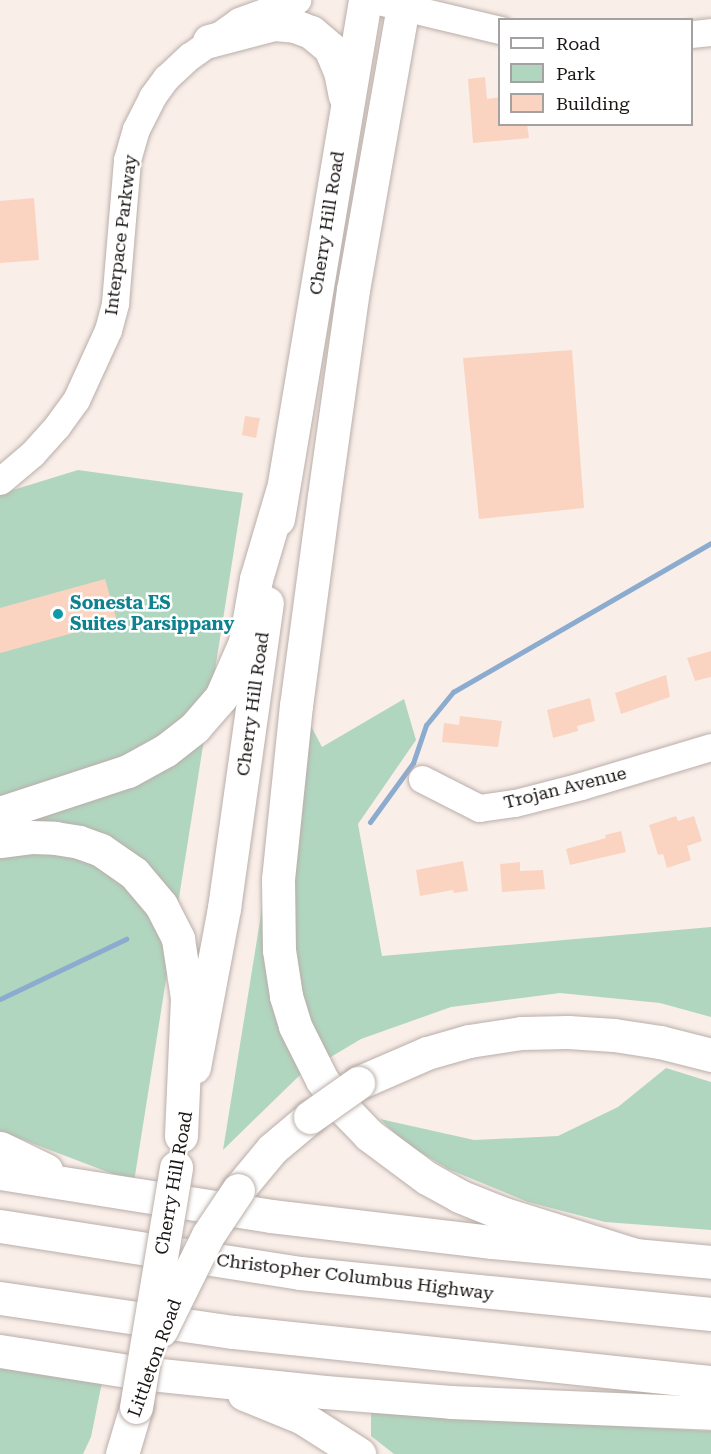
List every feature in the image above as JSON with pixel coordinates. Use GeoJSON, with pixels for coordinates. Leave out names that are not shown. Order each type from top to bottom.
{"type":"FeatureCollection","features":[{"type":"Feature","properties":{"kind":"main road","name":"Cherry Hill Road"},"geometry":{"type":"LineString","coordinates":[[136,1407],[179,1151],[224,908],[282,491],[365,0]]}},
{"type":"Feature","properties":{"kind":"main road","name":"Cherry Hill Road"},"geometry":{"type":"LineString","coordinates":[[394,3],[296,705],[278,879],[279,950],[286,996],[298,1034],[322,1080],[344,1109],[369,1135],[427,1178],[459,1196],[504,1214],[636,1255]]}},
{"type":"Feature","properties":{"kind":"main road"},"geometry":{"type":"LineString","coordinates":[[209,41],[274,24],[295,26],[311,32],[330,48],[340,71],[347,102]]}},
{"type":"Feature","properties":{"kind":"main road"},"geometry":{"type":"LineString","coordinates":[[0,813],[128,771],[166,750],[201,720],[221,697],[245,642],[256,579],[282,491]]}},
{"type":"Feature","properties":{"kind":"main road"},"geometry":{"type":"LineString","coordinates":[[0,842],[31,837],[55,838],[79,842],[101,850],[134,873],[161,905],[178,939],[187,998],[179,1151]]}},
{"type":"Feature","properties":{"kind":"main road","name":"Littleton Road"},"geometry":{"type":"LineString","coordinates":[[122,1454],[159,1334],[179,1289],[208,1235],[238,1190],[272,1149],[310,1117],[358,1083],[427,1053],[469,1041],[521,1033],[568,1032],[614,1035],[660,1042],[711,1055]]}},
{"type":"Feature","properties":{"kind":"main road"},"geometry":{"type":"LineString","coordinates":[[0,1148],[51,1172],[134,1196]]}},
{"type":"Feature","properties":{"kind":"main road"},"geometry":{"type":"LineString","coordinates":[[0,1173],[134,1196],[381,1230],[711,1262]]}},
{"type":"Feature","properties":{"kind":"main road","name":"Christopher Columbus Highway"},"geometry":{"type":"LineString","coordinates":[[0,1226],[300,1273],[711,1314]]}},
{"type":"Feature","properties":{"kind":"main road"},"geometry":{"type":"LineString","coordinates":[[0,1298],[256,1335],[711,1382]]}},
{"type":"Feature","properties":{"kind":"main road"},"geometry":{"type":"LineString","coordinates":[[0,1351],[203,1379],[451,1402],[711,1413]]}},
{"type":"Feature","properties":{"kind":"main road"},"geometry":{"type":"LineString","coordinates":[[0,1356],[47,1359]]}},
{"type":"Feature","properties":{"kind":"main road"},"geometry":{"type":"LineString","coordinates":[[203,1379],[301,1418],[359,1454]]}},
{"type":"Feature","properties":{"kind":"street","name":"Interpace Parkway"},"geometry":{"type":"LineString","coordinates":[[0,481],[32,454],[76,400],[94,365],[108,330],[115,303],[127,160],[136,129],[152,97],[166,78],[209,41],[239,21],[287,2]]}},
{"type":"Feature","properties":{"kind":"street"},"geometry":{"type":"LineString","coordinates":[[394,3],[498,29]]}},
{"type":"Feature","properties":{"kind":"street"},"geometry":{"type":"LineString","coordinates":[[693,34],[711,32]]}},
{"type":"Feature","properties":{"kind":"street","name":"Trojan Avenue"},"geometry":{"type":"LineString","coordinates":[[422,779],[479,808],[515,803],[581,786],[711,747]]}},
{"type":"Feature","properties":{"kind":"green space"},"geometry":{"type":"Polygon","coordinates":[[[78,470],[243,493],[134,1182],[0,1131],[0,494],[78,470]]]}},
{"type":"Feature","properties":{"kind":"green space"},"geometry":{"type":"Polygon","coordinates":[[[404,699],[416,740],[358,824],[382,956],[711,927],[711,1017],[660,1003],[560,993],[451,1007],[361,1039],[299,1076],[223,1150],[294,710],[311,726],[322,747],[404,699]]]}},
{"type":"Feature","properties":{"kind":"green space"},"geometry":{"type":"Polygon","coordinates":[[[666,1068],[711,1082],[711,1230],[605,1222],[528,1202],[448,1169],[404,1142],[380,1119],[474,1140],[558,1136],[618,1107],[666,1068]]]}},
{"type":"Feature","properties":{"kind":"green space"},"geometry":{"type":"Polygon","coordinates":[[[0,1364],[103,1377],[91,1437],[83,1454],[0,1454],[0,1364]]]}},
{"type":"Feature","properties":{"kind":"green space"},"geometry":{"type":"Polygon","coordinates":[[[371,1413],[711,1431],[711,1454],[394,1454],[371,1436],[371,1413]]]}},
{"type":"Feature","properties":{"kind":"building"},"geometry":{"type":"Polygon","coordinates":[[[485,77],[487,99],[498,97],[498,126],[527,126],[529,138],[473,143],[468,79],[485,77]]]}},
{"type":"Feature","properties":{"kind":"building"},"geometry":{"type":"Polygon","coordinates":[[[34,198],[39,260],[0,263],[0,201],[34,198]]]}},
{"type":"Feature","properties":{"kind":"building"},"geometry":{"type":"Polygon","coordinates":[[[572,350],[584,508],[479,519],[463,358],[572,350]]]}},
{"type":"Feature","properties":{"kind":"building"},"geometry":{"type":"Polygon","coordinates":[[[245,416],[260,418],[256,438],[242,435],[245,416]]]}},
{"type":"Feature","properties":{"kind":"building","name":"Sonesta ES Suites Parsippany"},"geometry":{"type":"Polygon","coordinates":[[[105,579],[117,621],[0,653],[0,608],[105,579]]]}},
{"type":"Feature","properties":{"kind":"building"},"geometry":{"type":"Polygon","coordinates":[[[711,651],[711,677],[695,681],[687,658],[711,651]]]}},
{"type":"Feature","properties":{"kind":"building"},"geometry":{"type":"Polygon","coordinates":[[[666,675],[670,697],[621,714],[615,693],[666,675]]]}},
{"type":"Feature","properties":{"kind":"building"},"geometry":{"type":"Polygon","coordinates":[[[590,698],[595,721],[577,726],[578,731],[553,738],[547,710],[590,698]]]}},
{"type":"Feature","properties":{"kind":"building"},"geometry":{"type":"Polygon","coordinates":[[[460,716],[502,721],[498,747],[442,742],[444,723],[459,725],[460,716]]]}},
{"type":"Feature","properties":{"kind":"building"},"geometry":{"type":"Polygon","coordinates":[[[676,816],[678,821],[694,816],[702,841],[687,846],[691,860],[667,868],[663,854],[658,855],[649,825],[676,816]]]}},
{"type":"Feature","properties":{"kind":"building"},"geometry":{"type":"Polygon","coordinates":[[[621,831],[626,852],[570,865],[566,849],[606,838],[605,835],[621,831]]]}},
{"type":"Feature","properties":{"kind":"building"},"geometry":{"type":"Polygon","coordinates":[[[463,861],[468,891],[454,893],[453,890],[420,896],[416,870],[463,861]]]}},
{"type":"Feature","properties":{"kind":"building"},"geometry":{"type":"Polygon","coordinates":[[[520,862],[520,871],[543,870],[545,889],[502,892],[500,864],[520,862]]]}},
{"type":"Feature","properties":{"kind":"waterway"},"geometry":{"type":"LineString","coordinates":[[370,822],[413,763],[426,725],[453,692],[711,543]]}},
{"type":"Feature","properties":{"kind":"waterway"},"geometry":{"type":"LineString","coordinates":[[0,999],[126,939]]}},
{"type":"Feature","properties":{"kind":"place","name":"Sonesta ES Suites Parsippany"},"geometry":{"type":"Point","coordinates":[58,614]}}]}
